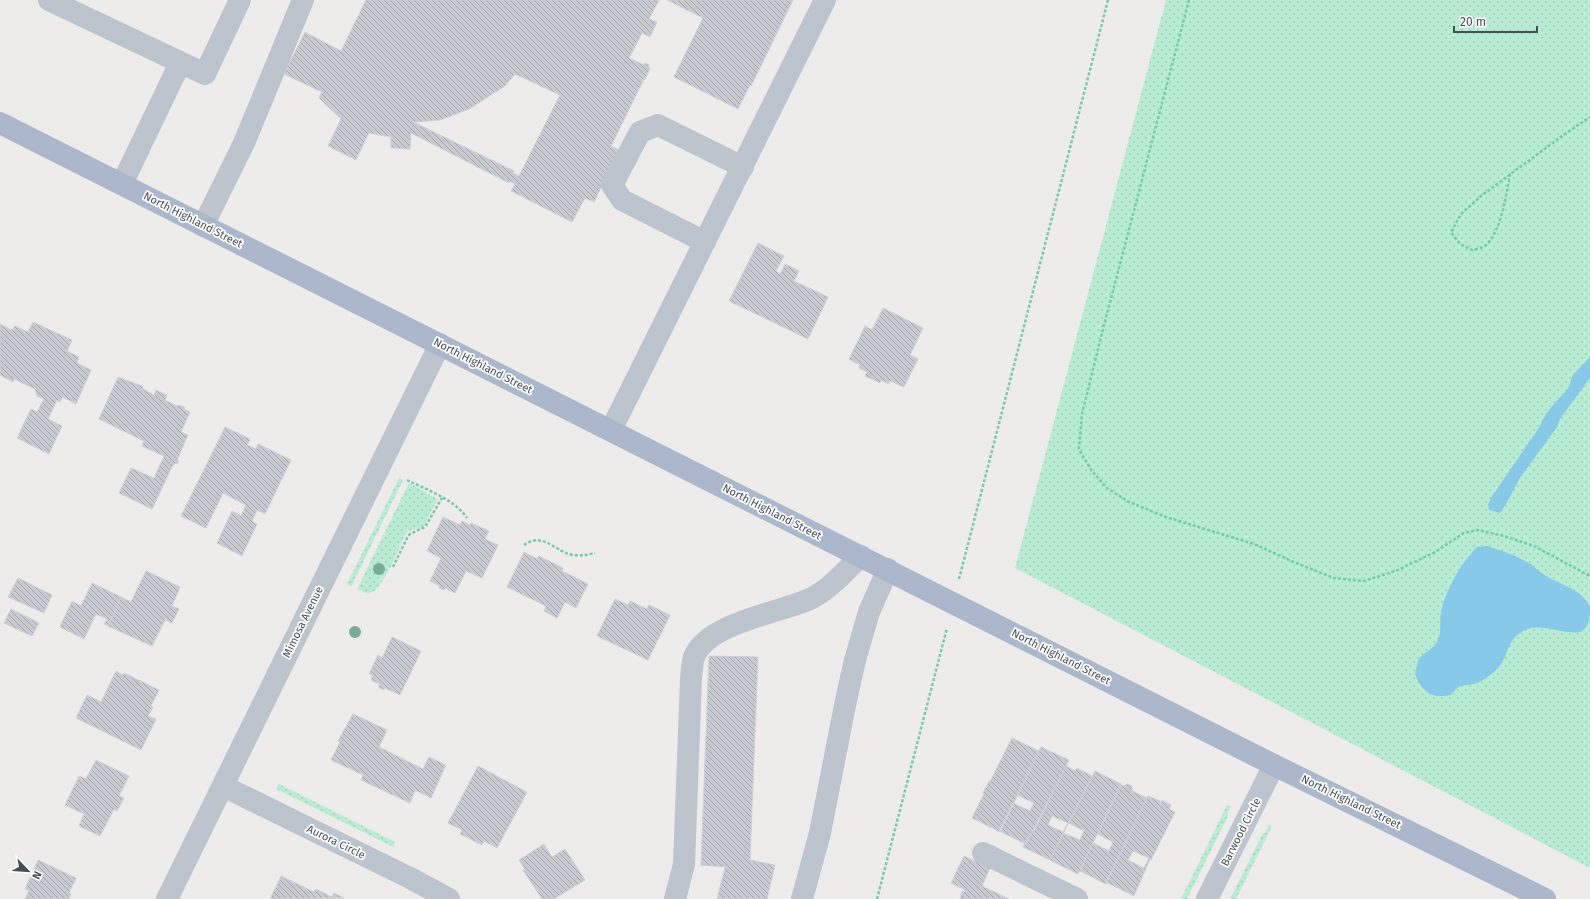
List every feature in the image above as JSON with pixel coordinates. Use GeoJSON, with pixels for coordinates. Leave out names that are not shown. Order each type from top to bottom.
{"type":"FeatureCollection","features":[{"type":"Feature","properties":{"kind":"main road","name":"North Highland Street"},"geometry":{"type":"LineString","coordinates":[[0,123],[1274,765],[1545,899]]}},
{"type":"Feature","properties":{"kind":"street"},"geometry":{"type":"LineString","coordinates":[[49,0],[205,74],[240,0]]}},
{"type":"Feature","properties":{"kind":"street"},"geometry":{"type":"LineString","coordinates":[[204,226],[244,143],[303,0]]}},
{"type":"Feature","properties":{"kind":"street"},"geometry":{"type":"LineString","coordinates":[[611,430],[825,0]]}},
{"type":"Feature","properties":{"kind":"street"},"geometry":{"type":"LineString","coordinates":[[122,184],[180,63]]}},
{"type":"Feature","properties":{"kind":"street"},"geometry":{"type":"LineString","coordinates":[[705,242],[622,200],[612,185],[640,132],[658,125],[743,167]]}},
{"type":"Feature","properties":{"kind":"street","name":"Mimosa Avenue"},"geometry":{"type":"LineString","coordinates":[[167,899],[440,344]]}},
{"type":"Feature","properties":{"kind":"street"},"geometry":{"type":"LineString","coordinates":[[675,899],[684,864],[691,678],[694,657],[702,644],[715,634],[745,621],[811,598],[825,590],[860,556]]}},
{"type":"Feature","properties":{"kind":"street"},"geometry":{"type":"LineString","coordinates":[[802,899],[820,833],[855,660],[869,612],[888,570]]}},
{"type":"Feature","properties":{"kind":"street","name":"Barwood Circle"},"geometry":{"type":"LineString","coordinates":[[1207,899],[1274,765]]}},
{"type":"Feature","properties":{"kind":"street","name":"Aurora Circle"},"geometry":{"type":"LineString","coordinates":[[223,786],[449,899]]}},
{"type":"Feature","properties":{"kind":"street"},"geometry":{"type":"LineString","coordinates":[[983,853],[1077,899]]}},
{"type":"Feature","properties":{"kind":"path"},"geometry":{"type":"LineString","coordinates":[[877,899],[1108,0]]}},
{"type":"Feature","properties":{"kind":"path"},"geometry":{"type":"LineString","coordinates":[[1189,0],[1082,414],[1079,449],[1091,470],[1107,488],[1129,502],[1166,517],[1254,544],[1334,578],[1364,581],[1398,570],[1435,552],[1464,534],[1478,530],[1504,536],[1534,546],[1590,576]]}},
{"type":"Feature","properties":{"kind":"path"},"geometry":{"type":"LineString","coordinates":[[1510,174],[1501,214],[1494,236],[1485,246],[1472,250],[1460,244],[1451,232],[1461,214],[1510,174],[1590,117]]}},
{"type":"Feature","properties":{"kind":"path"},"geometry":{"type":"LineString","coordinates":[[407,480],[442,498],[463,512],[467,518]]}},
{"type":"Feature","properties":{"kind":"path"},"geometry":{"type":"LineString","coordinates":[[393,567],[408,536],[425,527],[442,498]]}},
{"type":"Feature","properties":{"kind":"path"},"geometry":{"type":"LineString","coordinates":[[524,545],[537,540],[546,542],[573,555],[585,556],[595,553]]}},
{"type":"Feature","properties":{"kind":"green space"},"geometry":{"type":"Polygon","coordinates":[[[1166,0],[1590,0],[1590,868],[1015,568],[1166,0]]]}},
{"type":"Feature","properties":{"kind":"green space"},"geometry":{"type":"Polygon","coordinates":[[[399,478],[403,480],[351,587],[347,584],[399,478]]]}},
{"type":"Feature","properties":{"kind":"green space"},"geometry":{"type":"Polygon","coordinates":[[[409,483],[438,499],[423,527],[408,531],[406,533],[390,568],[374,591],[368,593],[357,589],[409,483]]]}},
{"type":"Feature","properties":{"kind":"green space"},"geometry":{"type":"Polygon","coordinates":[[[279,784],[395,842],[393,847],[276,789],[279,784]]]}},
{"type":"Feature","properties":{"kind":"green space"},"geometry":{"type":"Polygon","coordinates":[[[1227,805],[1231,807],[1227,815],[1228,816],[1187,899],[1181,899],[1227,805]]]}},
{"type":"Feature","properties":{"kind":"green space"},"geometry":{"type":"Polygon","coordinates":[[[1269,825],[1272,826],[1236,899],[1230,899],[1263,833],[1265,833],[1269,825]]]}},
{"type":"Feature","properties":{"kind":"water"},"geometry":{"type":"Polygon","coordinates":[[[1590,356],[1590,378],[1520,478],[1500,513],[1489,510],[1488,504],[1491,498],[1548,412],[1566,391],[1576,371],[1590,356]]]}},
{"type":"Feature","properties":{"kind":"water"},"geometry":{"type":"Polygon","coordinates":[[[1487,546],[1521,559],[1548,577],[1568,586],[1580,594],[1590,606],[1590,617],[1587,626],[1582,631],[1577,632],[1541,628],[1528,629],[1515,637],[1501,664],[1488,677],[1477,683],[1457,688],[1451,695],[1433,695],[1424,690],[1415,674],[1418,661],[1421,656],[1432,648],[1437,642],[1440,633],[1440,615],[1443,603],[1455,577],[1465,561],[1477,547],[1487,546]]]}},
{"type":"Feature","properties":{"kind":"building"},"geometry":{"type":"Polygon","coordinates":[[[366,0],[659,0],[649,19],[657,22],[650,37],[642,33],[629,58],[644,65],[645,63],[649,65],[648,67],[650,68],[611,146],[619,150],[594,202],[585,198],[572,222],[511,191],[515,184],[509,181],[509,183],[411,133],[410,149],[391,148],[391,137],[369,133],[356,160],[328,146],[341,119],[319,98],[322,92],[284,74],[305,32],[341,51],[366,0]],[[515,74],[505,86],[469,109],[440,120],[413,122],[514,171],[513,173],[519,176],[560,95],[515,74]]]}},
{"type":"Feature","properties":{"kind":"building"},"geometry":{"type":"Polygon","coordinates":[[[667,0],[793,0],[751,86],[750,85],[738,109],[674,77],[703,18],[667,0]]]}},
{"type":"Feature","properties":{"kind":"building"},"geometry":{"type":"Polygon","coordinates":[[[758,243],[784,256],[776,271],[780,274],[785,264],[799,271],[794,281],[828,297],[808,339],[729,301],[758,243]]]}},
{"type":"Feature","properties":{"kind":"building"},"geometry":{"type":"Polygon","coordinates":[[[883,308],[923,328],[910,355],[918,359],[904,387],[890,381],[889,384],[881,380],[880,383],[865,376],[867,372],[859,368],[860,365],[849,359],[865,326],[872,330],[883,308]]]}},
{"type":"Feature","properties":{"kind":"building"},"geometry":{"type":"Polygon","coordinates":[[[33,322],[72,340],[67,351],[79,357],[77,363],[91,370],[76,404],[63,397],[60,402],[57,400],[48,419],[62,426],[49,454],[17,438],[31,409],[37,412],[44,399],[37,396],[35,389],[14,379],[13,382],[0,375],[0,324],[12,330],[15,326],[28,332],[33,322]]]}},
{"type":"Feature","properties":{"kind":"building"},"geometry":{"type":"Polygon","coordinates":[[[118,377],[142,386],[143,389],[154,395],[156,390],[167,395],[165,400],[177,406],[179,405],[184,407],[185,410],[190,412],[181,432],[188,435],[177,460],[179,461],[177,464],[175,463],[171,469],[152,509],[119,493],[131,468],[154,478],[164,456],[142,446],[144,441],[99,419],[118,377]]]}},
{"type":"Feature","properties":{"kind":"building"},"geometry":{"type":"Polygon","coordinates":[[[225,427],[250,439],[247,445],[256,449],[258,444],[291,460],[265,514],[257,510],[252,521],[257,524],[242,556],[217,543],[232,511],[241,516],[246,505],[223,493],[206,528],[181,516],[225,427]]]}},
{"type":"Feature","properties":{"kind":"building"},"geometry":{"type":"Polygon","coordinates":[[[443,517],[460,525],[462,521],[470,525],[471,523],[489,531],[485,539],[498,545],[482,578],[466,571],[455,593],[445,588],[444,590],[439,588],[440,586],[430,581],[441,558],[427,551],[443,517]]]}},
{"type":"Feature","properties":{"kind":"building"},"geometry":{"type":"Polygon","coordinates":[[[524,552],[537,559],[539,556],[563,568],[562,571],[588,584],[576,608],[565,602],[557,618],[544,611],[546,606],[507,587],[524,552]]]}},
{"type":"Feature","properties":{"kind":"building"},"geometry":{"type":"Polygon","coordinates":[[[146,571],[180,587],[172,606],[179,609],[172,623],[165,620],[152,646],[108,626],[121,597],[131,602],[146,571]]]}},
{"type":"Feature","properties":{"kind":"building"},"geometry":{"type":"Polygon","coordinates":[[[18,578],[52,595],[44,613],[8,597],[18,578]]]}},
{"type":"Feature","properties":{"kind":"building"},"geometry":{"type":"Polygon","coordinates":[[[92,583],[121,597],[108,626],[104,624],[107,619],[96,614],[84,639],[60,627],[72,601],[81,606],[92,583]]]}},
{"type":"Feature","properties":{"kind":"building"},"geometry":{"type":"Polygon","coordinates":[[[615,599],[628,605],[630,601],[647,609],[649,605],[670,615],[648,660],[597,636],[615,599]]]}},
{"type":"Feature","properties":{"kind":"building"},"geometry":{"type":"Polygon","coordinates":[[[11,609],[39,623],[32,636],[4,623],[11,609]]]}},
{"type":"Feature","properties":{"kind":"building"},"geometry":{"type":"Polygon","coordinates":[[[392,637],[421,651],[400,695],[385,688],[384,690],[378,687],[380,684],[371,680],[373,675],[369,674],[378,655],[382,658],[392,637]]]}},
{"type":"Feature","properties":{"kind":"building"},"geometry":{"type":"Polygon","coordinates":[[[709,656],[758,657],[750,860],[775,865],[767,899],[717,899],[725,867],[701,865],[709,656]]]}},
{"type":"Feature","properties":{"kind":"building"},"geometry":{"type":"Polygon","coordinates":[[[116,671],[123,675],[124,673],[159,690],[148,716],[156,719],[141,750],[76,718],[87,695],[101,702],[116,671]]]}},
{"type":"Feature","properties":{"kind":"building"},"geometry":{"type":"Polygon","coordinates":[[[353,714],[387,730],[379,747],[423,769],[429,757],[446,765],[431,798],[415,790],[410,803],[361,780],[363,775],[331,760],[340,742],[338,741],[353,714]]]}},
{"type":"Feature","properties":{"kind":"building"},"geometry":{"type":"Polygon","coordinates":[[[1012,738],[1039,751],[1000,832],[972,818],[989,781],[990,782],[1012,738]]]}},
{"type":"Feature","properties":{"kind":"building"},"geometry":{"type":"Polygon","coordinates":[[[1041,747],[1069,760],[1026,844],[999,831],[1013,803],[1030,811],[1034,803],[1017,795],[1041,747]]]}},
{"type":"Feature","properties":{"kind":"building"},"geometry":{"type":"Polygon","coordinates":[[[96,760],[129,776],[119,796],[124,798],[117,811],[114,809],[100,836],[79,826],[84,814],[65,805],[79,776],[86,779],[96,760]]]}},
{"type":"Feature","properties":{"kind":"building"},"geometry":{"type":"Polygon","coordinates":[[[478,766],[527,792],[497,848],[484,841],[482,845],[460,834],[462,830],[448,823],[478,766]]]}},
{"type":"Feature","properties":{"kind":"building"},"geometry":{"type":"Polygon","coordinates":[[[1066,766],[1075,771],[1077,768],[1092,776],[1050,860],[1023,847],[1033,830],[1034,831],[1066,766]],[[1052,816],[1048,825],[1063,832],[1068,823],[1052,816]]]}},
{"type":"Feature","properties":{"kind":"building"},"geometry":{"type":"Polygon","coordinates":[[[1095,771],[1121,784],[1078,874],[1050,860],[1063,833],[1080,840],[1084,831],[1069,823],[1095,771]]]}},
{"type":"Feature","properties":{"kind":"building"},"geometry":{"type":"Polygon","coordinates":[[[1127,784],[1132,786],[1132,791],[1147,798],[1106,884],[1080,871],[1093,843],[1109,851],[1113,842],[1098,834],[1121,785],[1124,786],[1127,784]]]}},
{"type":"Feature","properties":{"kind":"building"},"geometry":{"type":"Polygon","coordinates":[[[1148,796],[1160,801],[1160,804],[1162,800],[1171,805],[1169,809],[1175,812],[1151,860],[1150,859],[1134,896],[1106,882],[1148,796]],[[1133,851],[1128,860],[1144,868],[1149,858],[1133,851]]]}},
{"type":"Feature","properties":{"kind":"building"},"geometry":{"type":"Polygon","coordinates":[[[544,844],[552,857],[565,849],[585,880],[554,899],[542,899],[523,870],[525,869],[519,860],[544,844]]]}},
{"type":"Feature","properties":{"kind":"building"},"geometry":{"type":"Polygon","coordinates":[[[964,856],[990,868],[982,886],[1009,899],[960,899],[962,891],[964,892],[965,890],[951,883],[964,856]]]}},
{"type":"Feature","properties":{"kind":"building"},"geometry":{"type":"Polygon","coordinates":[[[38,860],[76,878],[69,893],[71,894],[69,899],[25,899],[29,891],[25,889],[38,860]]]}},
{"type":"Feature","properties":{"kind":"building"},"geometry":{"type":"Polygon","coordinates":[[[281,876],[314,892],[316,889],[332,897],[334,893],[344,898],[270,899],[281,876]]]}}]}
